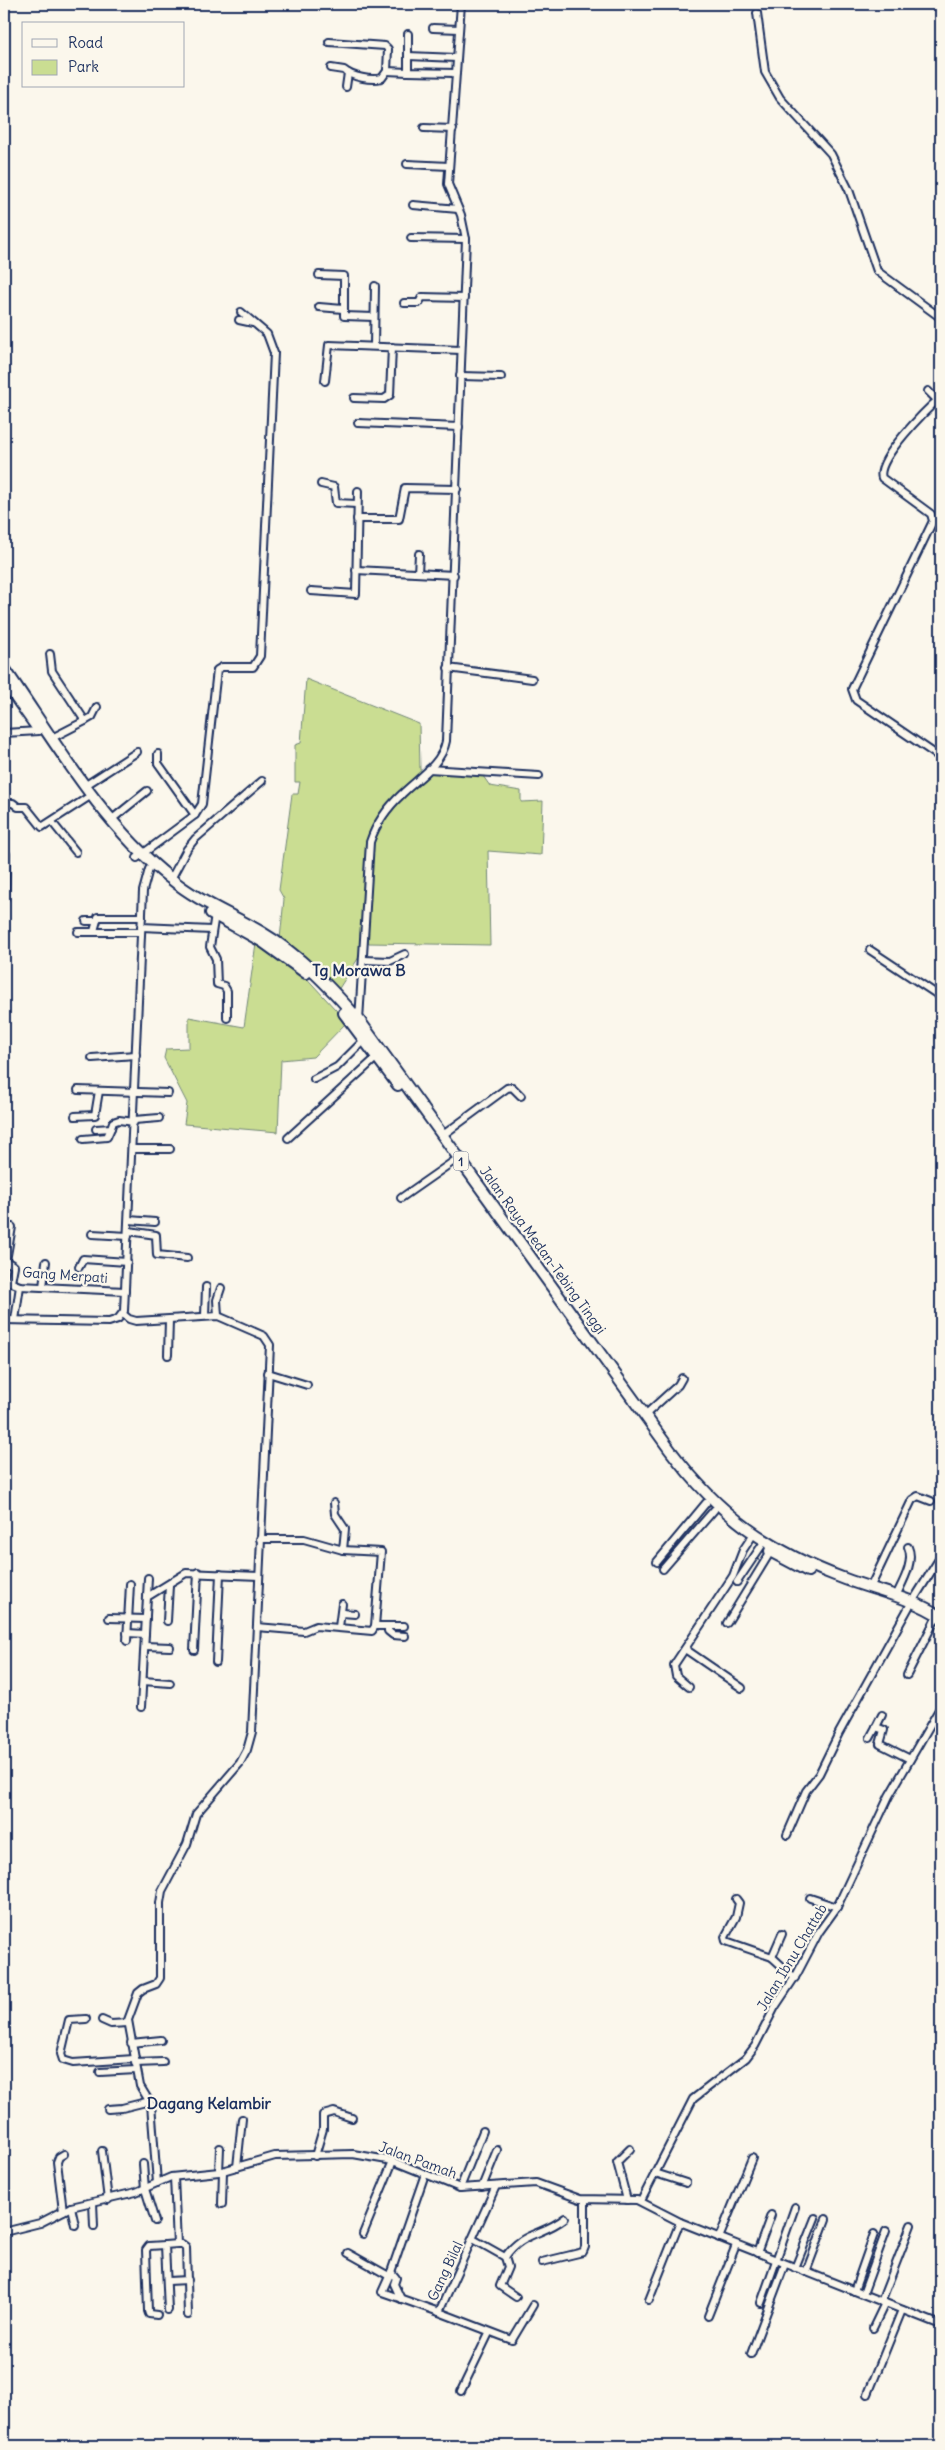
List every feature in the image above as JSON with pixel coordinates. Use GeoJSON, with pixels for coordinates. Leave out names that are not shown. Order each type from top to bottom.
{"type":"FeatureCollection","features":[{"type":"Feature","properties":{"kind":"highway","name":"Jalan Raya Medan-Tebing Tinggi"},"geometry":{"type":"LineString","coordinates":[[4,668],[111,820],[149,869],[169,886],[263,942],[298,966],[337,1005],[454,1162],[652,1436],[710,1506],[766,1548],[813,1573],[911,1604]]}},
{"type":"Feature","properties":{"kind":"highway","name":"Jalan Raya Medan-Tebing Tinggi"},"geometry":{"type":"LineString","coordinates":[[4,682],[107,825],[139,856],[202,900],[262,933],[297,956],[318,975],[359,1020],[690,1477],[733,1518],[764,1540],[812,1566],[896,1596],[939,1620]]}},
{"type":"Feature","properties":{"kind":"street"},"geometry":{"type":"LineString","coordinates":[[359,1020],[370,842],[381,820],[394,802],[429,769],[445,746],[454,575],[466,239],[464,223],[449,190],[460,4]]}},
{"type":"Feature","properties":{"kind":"street"},"geometry":{"type":"LineString","coordinates":[[757,13],[765,72],[780,98],[832,154],[857,209],[877,271],[941,318]]}},
{"type":"Feature","properties":{"kind":"street"},"geometry":{"type":"LineString","coordinates":[[433,28],[459,29]]}},
{"type":"Feature","properties":{"kind":"street"},"geometry":{"type":"LineString","coordinates":[[408,34],[408,72]]}},
{"type":"Feature","properties":{"kind":"street"},"geometry":{"type":"LineString","coordinates":[[329,42],[385,46],[388,49],[387,71],[382,78],[348,74],[344,70],[331,68]]}},
{"type":"Feature","properties":{"kind":"street"},"geometry":{"type":"LineString","coordinates":[[408,56],[457,58]]}},
{"type":"Feature","properties":{"kind":"street"},"geometry":{"type":"LineString","coordinates":[[387,71],[456,73]]}},
{"type":"Feature","properties":{"kind":"street"},"geometry":{"type":"LineString","coordinates":[[346,87],[348,74]]}},
{"type":"Feature","properties":{"kind":"street"},"geometry":{"type":"LineString","coordinates":[[424,128],[453,129]]}},
{"type":"Feature","properties":{"kind":"street"},"geometry":{"type":"LineString","coordinates":[[407,164],[449,166]]}},
{"type":"Feature","properties":{"kind":"street"},"geometry":{"type":"LineString","coordinates":[[413,205],[458,209]]}},
{"type":"Feature","properties":{"kind":"street"},"geometry":{"type":"LineString","coordinates":[[412,238],[466,239]]}},
{"type":"Feature","properties":{"kind":"street"},"geometry":{"type":"LineString","coordinates":[[319,275],[344,276],[343,315],[346,317],[374,317]]}},
{"type":"Feature","properties":{"kind":"street"},"geometry":{"type":"LineString","coordinates":[[374,286],[374,346]]}},
{"type":"Feature","properties":{"kind":"street"},"geometry":{"type":"LineString","coordinates":[[404,303],[419,303],[422,297],[464,298]]}},
{"type":"Feature","properties":{"kind":"street"},"geometry":{"type":"LineString","coordinates":[[319,308],[343,309]]}},
{"type":"Feature","properties":{"kind":"street"},"geometry":{"type":"LineString","coordinates":[[139,856],[195,815],[203,799],[215,673],[222,667],[254,667],[260,656],[274,365],[271,342],[267,334],[242,312]]}},
{"type":"Feature","properties":{"kind":"street"},"geometry":{"type":"LineString","coordinates":[[239,320],[254,323]]}},
{"type":"Feature","properties":{"kind":"street"},"geometry":{"type":"LineString","coordinates":[[325,381],[328,346],[461,350]]}},
{"type":"Feature","properties":{"kind":"street"},"geometry":{"type":"LineString","coordinates":[[354,398],[384,399],[390,395],[392,347]]}},
{"type":"Feature","properties":{"kind":"street"},"geometry":{"type":"LineString","coordinates":[[460,376],[501,377]]}},
{"type":"Feature","properties":{"kind":"street"},"geometry":{"type":"LineString","coordinates":[[928,391],[939,398],[906,433],[882,467],[882,478],[931,514],[933,520],[852,689],[856,700],[941,758]]}},
{"type":"Feature","properties":{"kind":"street"},"geometry":{"type":"LineString","coordinates":[[358,423],[459,427]]}},
{"type":"Feature","properties":{"kind":"street"},"geometry":{"type":"LineString","coordinates":[[321,484],[334,487],[334,502],[357,504]]}},
{"type":"Feature","properties":{"kind":"street"},"geometry":{"type":"LineString","coordinates":[[357,519],[399,519],[405,488],[456,490]]}},
{"type":"Feature","properties":{"kind":"street"},"geometry":{"type":"LineString","coordinates":[[311,591],[355,594],[358,491]]}},
{"type":"Feature","properties":{"kind":"street"},"geometry":{"type":"LineString","coordinates":[[418,574],[419,554]]}},
{"type":"Feature","properties":{"kind":"street"},"geometry":{"type":"LineString","coordinates":[[356,570],[454,575]]}},
{"type":"Feature","properties":{"kind":"street"},"geometry":{"type":"LineString","coordinates":[[50,654],[52,671],[85,721]]}},
{"type":"Feature","properties":{"kind":"street"},"geometry":{"type":"LineString","coordinates":[[448,668],[532,679]]}},
{"type":"Feature","properties":{"kind":"street"},"geometry":{"type":"LineString","coordinates":[[52,738],[92,717],[97,707]]}},
{"type":"Feature","properties":{"kind":"street"},"geometry":{"type":"LineString","coordinates":[[4,733],[39,731]]}},
{"type":"Feature","properties":{"kind":"street"},"geometry":{"type":"LineString","coordinates":[[86,785],[138,752]]}},
{"type":"Feature","properties":{"kind":"street"},"geometry":{"type":"LineString","coordinates":[[158,754],[158,763],[195,815]]}},
{"type":"Feature","properties":{"kind":"street"},"geometry":{"type":"LineString","coordinates":[[429,769],[539,776]]}},
{"type":"Feature","properties":{"kind":"street"},"geometry":{"type":"LineString","coordinates":[[171,879],[186,849],[195,839],[262,781]]}},
{"type":"Feature","properties":{"kind":"street"},"geometry":{"type":"LineString","coordinates":[[111,820],[147,791]]}},
{"type":"Feature","properties":{"kind":"street"},"geometry":{"type":"LineString","coordinates":[[4,803],[13,803],[18,807],[26,807],[42,827],[87,798]]}},
{"type":"Feature","properties":{"kind":"street"},"geometry":{"type":"LineString","coordinates":[[52,822],[76,852]]}},
{"type":"Feature","properties":{"kind":"street"},"geometry":{"type":"LineString","coordinates":[[4,848],[6,854],[5,898]]}},
{"type":"Feature","properties":{"kind":"street"},"geometry":{"type":"LineString","coordinates":[[4,1320],[109,1322],[118,1319],[123,1314],[136,1092],[141,929],[144,884],[149,869]]}},
{"type":"Feature","properties":{"kind":"street"},"geometry":{"type":"LineString","coordinates":[[214,914],[210,948],[216,959],[218,985],[224,986],[227,991],[227,1018]]}},
{"type":"Feature","properties":{"kind":"street"},"geometry":{"type":"LineString","coordinates":[[94,931],[98,917],[142,917]]}},
{"type":"Feature","properties":{"kind":"street"},"geometry":{"type":"LineString","coordinates":[[86,921],[96,921]]}},
{"type":"Feature","properties":{"kind":"street"},"geometry":{"type":"LineString","coordinates":[[78,932],[141,929],[212,930]]}},
{"type":"Feature","properties":{"kind":"street"},"geometry":{"type":"LineString","coordinates":[[870,950],[941,998]]}},
{"type":"Feature","properties":{"kind":"street"},"geometry":{"type":"LineString","coordinates":[[364,960],[390,960],[405,954]]}},
{"type":"Feature","properties":{"kind":"street"},"geometry":{"type":"LineString","coordinates":[[314,1079],[337,1067],[364,1040]]}},
{"type":"Feature","properties":{"kind":"street"},"geometry":{"type":"LineString","coordinates":[[92,1058],[136,1055]]}},
{"type":"Feature","properties":{"kind":"street"},"geometry":{"type":"LineString","coordinates":[[288,1138],[377,1057]]}},
{"type":"Feature","properties":{"kind":"street"},"geometry":{"type":"LineString","coordinates":[[443,1135],[507,1088],[512,1087],[521,1096]]}},
{"type":"Feature","properties":{"kind":"street"},"geometry":{"type":"LineString","coordinates":[[78,1090],[168,1093]]}},
{"type":"Feature","properties":{"kind":"street"},"geometry":{"type":"LineString","coordinates":[[75,1116],[95,1114],[99,1091]]}},
{"type":"Feature","properties":{"kind":"street"},"geometry":{"type":"LineString","coordinates":[[83,1139],[107,1137],[113,1122],[117,1120],[134,1121],[159,1118]]}},
{"type":"Feature","properties":{"kind":"street"},"geometry":{"type":"LineString","coordinates":[[96,1129],[111,1128]]}},
{"type":"Feature","properties":{"kind":"street"},"geometry":{"type":"LineString","coordinates":[[133,1149],[170,1148]]}},
{"type":"Feature","properties":{"kind":"street"},"geometry":{"type":"LineString","coordinates":[[401,1198],[454,1162]]}},
{"type":"Feature","properties":{"kind":"street"},"geometry":{"type":"LineString","coordinates":[[130,1220],[155,1222]]}},
{"type":"Feature","properties":{"kind":"street"},"geometry":{"type":"LineString","coordinates":[[7,1281],[14,1266],[5,1260],[12,1227]]}},
{"type":"Feature","properties":{"kind":"street"},"geometry":{"type":"LineString","coordinates":[[92,1234],[156,1235],[157,1255],[188,1258]]}},
{"type":"Feature","properties":{"kind":"street"},"geometry":{"type":"LineString","coordinates":[[79,1267],[83,1259],[127,1262]]}},
{"type":"Feature","properties":{"kind":"street"},"geometry":{"type":"LineString","coordinates":[[44,1287],[46,1262]]}},
{"type":"Feature","properties":{"kind":"street","name":"Gang Merpati"},"geometry":{"type":"LineString","coordinates":[[7,1281],[20,1286],[125,1292]]}},
{"type":"Feature","properties":{"kind":"street"},"geometry":{"type":"LineString","coordinates":[[15,1320],[20,1286]]}},
{"type":"Feature","properties":{"kind":"street"},"geometry":{"type":"LineString","coordinates":[[205,1316],[206,1287]]}},
{"type":"Feature","properties":{"kind":"street"},"geometry":{"type":"LineString","coordinates":[[218,1316],[220,1288]]}},
{"type":"Feature","properties":{"kind":"street"},"geometry":{"type":"LineString","coordinates":[[123,1314],[132,1320],[169,1320],[218,1316],[268,1340],[270,1345],[253,1722],[247,1750],[240,1763],[196,1814],[188,1844],[162,1891],[160,1903],[160,1978],[156,1984],[143,1989],[138,1994],[129,2014],[128,2023],[131,2043],[140,2086],[150,2101],[157,2183]]}},
{"type":"Feature","properties":{"kind":"street"},"geometry":{"type":"LineString","coordinates":[[168,1355],[169,1320]]}},
{"type":"Feature","properties":{"kind":"street"},"geometry":{"type":"LineString","coordinates":[[268,1373],[306,1385]]}},
{"type":"Feature","properties":{"kind":"street"},"geometry":{"type":"LineString","coordinates":[[645,1415],[678,1385],[682,1378]]}},
{"type":"Feature","properties":{"kind":"street"},"geometry":{"type":"LineString","coordinates":[[870,1588],[912,1500],[922,1496],[931,1501]]}},
{"type":"Feature","properties":{"kind":"street"},"geometry":{"type":"LineString","coordinates":[[334,1504],[336,1517],[344,1526],[343,1550]]}},
{"type":"Feature","properties":{"kind":"street"},"geometry":{"type":"LineString","coordinates":[[657,1562],[710,1506]]}},
{"type":"Feature","properties":{"kind":"street"},"geometry":{"type":"LineString","coordinates":[[663,1569],[710,1506]]}},
{"type":"Feature","properties":{"kind":"street"},"geometry":{"type":"LineString","coordinates":[[689,1686],[676,1676],[674,1665],[733,1576],[751,1538]]}},
{"type":"Feature","properties":{"kind":"street"},"geometry":{"type":"LineString","coordinates":[[260,1539],[309,1539],[343,1550],[381,1552],[376,1626]]}},
{"type":"Feature","properties":{"kind":"street"},"geometry":{"type":"LineString","coordinates":[[737,1582],[766,1548]]}},
{"type":"Feature","properties":{"kind":"street"},"geometry":{"type":"LineString","coordinates":[[727,1622],[766,1548]]}},
{"type":"Feature","properties":{"kind":"street"},"geometry":{"type":"LineString","coordinates":[[896,1596],[908,1565],[910,1554],[908,1548]]}},
{"type":"Feature","properties":{"kind":"street"},"geometry":{"type":"LineString","coordinates":[[787,1835],[806,1792],[819,1774],[839,1733],[911,1604],[941,1556]]}},
{"type":"Feature","properties":{"kind":"street"},"geometry":{"type":"LineString","coordinates":[[147,1597],[169,1585],[183,1574],[198,1572],[259,1576]]}},
{"type":"Feature","properties":{"kind":"street"},"geometry":{"type":"LineString","coordinates":[[194,1650],[198,1572]]}},
{"type":"Feature","properties":{"kind":"street"},"geometry":{"type":"LineString","coordinates":[[216,1662],[220,1574]]}},
{"type":"Feature","properties":{"kind":"street"},"geometry":{"type":"LineString","coordinates":[[141,1707],[148,1578]]}},
{"type":"Feature","properties":{"kind":"street"},"geometry":{"type":"LineString","coordinates":[[127,1641],[130,1584]]}},
{"type":"Feature","properties":{"kind":"street"},"geometry":{"type":"LineString","coordinates":[[167,1621],[169,1585]]}},
{"type":"Feature","properties":{"kind":"street"},"geometry":{"type":"LineString","coordinates":[[339,1627],[342,1604]]}},
{"type":"Feature","properties":{"kind":"street"},"geometry":{"type":"LineString","coordinates":[[342,1612],[355,1614]]}},
{"type":"Feature","properties":{"kind":"street"},"geometry":{"type":"LineString","coordinates":[[109,1618],[146,1619]]}},
{"type":"Feature","properties":{"kind":"street"},"geometry":{"type":"LineString","coordinates":[[907,1676],[939,1620]]}},
{"type":"Feature","properties":{"kind":"street"},"geometry":{"type":"LineString","coordinates":[[257,1627],[304,1631],[316,1626],[370,1631],[376,1626],[404,1626]]}},
{"type":"Feature","properties":{"kind":"street"},"geometry":{"type":"LineString","coordinates":[[388,1626],[388,1631],[393,1635],[405,1636]]}},
{"type":"Feature","properties":{"kind":"street"},"geometry":{"type":"LineString","coordinates":[[127,1633],[145,1634]]}},
{"type":"Feature","properties":{"kind":"street"},"geometry":{"type":"LineString","coordinates":[[145,1646],[170,1647]]}},
{"type":"Feature","properties":{"kind":"street"},"geometry":{"type":"LineString","coordinates":[[685,1649],[742,1688]]}},
{"type":"Feature","properties":{"kind":"street"},"geometry":{"type":"LineString","coordinates":[[143,1681],[170,1683]]}},
{"type":"Feature","properties":{"kind":"street","name":"Jalan Ibnu Chattab"},"geometry":{"type":"LineString","coordinates":[[641,2201],[689,2105],[697,2095],[752,2052],[774,2007],[794,1978],[819,1932],[837,1908],[863,1849],[910,1759],[941,1706]]}},
{"type":"Feature","properties":{"kind":"street"},"geometry":{"type":"LineString","coordinates":[[870,1738],[882,1715]]}},
{"type":"Feature","properties":{"kind":"street"},"geometry":{"type":"LineString","coordinates":[[876,1727],[884,1730],[880,1744],[910,1759]]}},
{"type":"Feature","properties":{"kind":"street"},"geometry":{"type":"LineString","coordinates":[[810,1898],[837,1908]]}},
{"type":"Feature","properties":{"kind":"street"},"geometry":{"type":"LineString","coordinates":[[736,1899],[739,1901],[739,1908],[724,1937],[726,1941],[772,1957],[794,1978]]}},
{"type":"Feature","properties":{"kind":"street"},"geometry":{"type":"LineString","coordinates":[[828,1904],[832,1915]]}},
{"type":"Feature","properties":{"kind":"street"},"geometry":{"type":"LineString","coordinates":[[772,1957],[782,1934]]}},
{"type":"Feature","properties":{"kind":"street"},"geometry":{"type":"LineString","coordinates":[[86,2019],[68,2020],[61,2054],[63,2060],[73,2063],[135,2064],[163,2062]]}},
{"type":"Feature","properties":{"kind":"street"},"geometry":{"type":"LineString","coordinates":[[102,2020],[111,2024],[128,2023]]}},
{"type":"Feature","properties":{"kind":"street"},"geometry":{"type":"LineString","coordinates":[[131,2043],[161,2040]]}},
{"type":"Feature","properties":{"kind":"street"},"geometry":{"type":"LineString","coordinates":[[100,2072],[135,2064]]}},
{"type":"Feature","properties":{"kind":"street"},"geometry":{"type":"LineString","coordinates":[[108,2109],[150,2101]]}},
{"type":"Feature","properties":{"kind":"street"},"geometry":{"type":"LineString","coordinates":[[314,2156],[323,2129],[323,2115],[334,2112],[352,2118]]}},
{"type":"Feature","properties":{"kind":"street"},"geometry":{"type":"LineString","coordinates":[[236,2168],[242,2119]]}},
{"type":"Feature","properties":{"kind":"street"},"geometry":{"type":"LineString","coordinates":[[460,2188],[483,2132]]}},
{"type":"Feature","properties":{"kind":"street"},"geometry":{"type":"LineString","coordinates":[[220,2148],[222,2204]]}},
{"type":"Feature","properties":{"kind":"street"},"geometry":{"type":"LineString","coordinates":[[626,2200],[617,2162],[630,2149]]}},
{"type":"Feature","properties":{"kind":"street"},"geometry":{"type":"LineString","coordinates":[[482,2187],[497,2150]]}},
{"type":"Feature","properties":{"kind":"street"},"geometry":{"type":"LineString","coordinates":[[102,2151],[108,2200]]}},
{"type":"Feature","properties":{"kind":"street"},"geometry":{"type":"LineString","coordinates":[[63,2211],[57,2162],[59,2157],[64,2154]]}},
{"type":"Feature","properties":{"kind":"street","name":"Jalan Pamah"},"geometry":{"type":"LineString","coordinates":[[4,2232],[40,2223],[71,2207],[108,2200],[145,2189],[174,2176],[221,2171],[275,2156],[361,2154],[393,2161],[460,2188],[536,2183],[585,2200],[641,2201]]}},
{"type":"Feature","properties":{"kind":"street"},"geometry":{"type":"LineString","coordinates":[[719,2238],[752,2158]]}},
{"type":"Feature","properties":{"kind":"street"},"geometry":{"type":"LineString","coordinates":[[363,2234],[393,2161]]}},
{"type":"Feature","properties":{"kind":"street"},"geometry":{"type":"LineString","coordinates":[[143,2164],[145,2189],[155,2221]]}},
{"type":"Feature","properties":{"kind":"street"},"geometry":{"type":"LineString","coordinates":[[655,2173],[686,2183]]}},
{"type":"Feature","properties":{"kind":"street"},"geometry":{"type":"LineString","coordinates":[[424,2174],[390,2274],[382,2292],[439,2312]]}},
{"type":"Feature","properties":{"kind":"street"},"geometry":{"type":"LineString","coordinates":[[174,2176],[177,2244]]}},
{"type":"Feature","properties":{"kind":"street","name":"Gang Bilal"},"geometry":{"type":"LineString","coordinates":[[496,2186],[439,2312],[513,2340],[534,2305]]}},
{"type":"Feature","properties":{"kind":"street"},"geometry":{"type":"LineString","coordinates":[[542,2262],[582,2252],[585,2247],[585,2200]]}},
{"type":"Feature","properties":{"kind":"street"},"geometry":{"type":"LineString","coordinates":[[641,2201],[680,2222],[941,2325]]}},
{"type":"Feature","properties":{"kind":"street"},"geometry":{"type":"LineString","coordinates":[[93,2202],[94,2226]]}},
{"type":"Feature","properties":{"kind":"street"},"geometry":{"type":"LineString","coordinates":[[71,2207],[75,2225]]}},
{"type":"Feature","properties":{"kind":"street"},"geometry":{"type":"LineString","coordinates":[[761,2303],[794,2207]]}},
{"type":"Feature","properties":{"kind":"street"},"geometry":{"type":"LineString","coordinates":[[757,2253],[771,2215]]}},
{"type":"Feature","properties":{"kind":"street"},"geometry":{"type":"LineString","coordinates":[[505,2257],[514,2244],[528,2238],[531,2234],[554,2227],[564,2218]]}},
{"type":"Feature","properties":{"kind":"street"},"geometry":{"type":"LineString","coordinates":[[795,2268],[815,2218]]}},
{"type":"Feature","properties":{"kind":"street"},"geometry":{"type":"LineString","coordinates":[[806,2272],[826,2219]]}},
{"type":"Feature","properties":{"kind":"street"},"geometry":{"type":"LineString","coordinates":[[649,2300],[680,2222]]}},
{"type":"Feature","properties":{"kind":"street"},"geometry":{"type":"LineString","coordinates":[[873,2328],[911,2225]]}},
{"type":"Feature","properties":{"kind":"street"},"geometry":{"type":"LineString","coordinates":[[863,2294],[886,2231]]}},
{"type":"Feature","properties":{"kind":"street"},"geometry":{"type":"LineString","coordinates":[[854,2291],[874,2234]]}},
{"type":"Feature","properties":{"kind":"street"},"geometry":{"type":"LineString","coordinates":[[473,2239],[505,2257],[508,2267],[500,2286],[516,2297]]}},
{"type":"Feature","properties":{"kind":"street"},"geometry":{"type":"LineString","coordinates":[[157,2315],[149,2314],[148,2311],[146,2250],[149,2246],[177,2244],[182,2244],[186,2247],[188,2315]]}},
{"type":"Feature","properties":{"kind":"street"},"geometry":{"type":"LineString","coordinates":[[165,2245],[168,2310]]}},
{"type":"Feature","properties":{"kind":"street"},"geometry":{"type":"LineString","coordinates":[[708,2316],[736,2245]]}},
{"type":"Feature","properties":{"kind":"street"},"geometry":{"type":"LineString","coordinates":[[348,2253],[396,2278],[394,2284],[402,2299]]}},
{"type":"Feature","properties":{"kind":"street"},"geometry":{"type":"LineString","coordinates":[[751,2354],[785,2264]]}},
{"type":"Feature","properties":{"kind":"street"},"geometry":{"type":"LineString","coordinates":[[168,2281],[188,2280]]}},
{"type":"Feature","properties":{"kind":"street"},"geometry":{"type":"LineString","coordinates":[[868,2394],[902,2310]]}},
{"type":"Feature","properties":{"kind":"street"},"geometry":{"type":"LineString","coordinates":[[461,2391],[489,2332]]}},
{"type":"Feature","properties":{"kind":"green space"},"geometry":{"type":"Polygon","coordinates":[[[306,679],[419,724],[420,770],[483,776],[490,786],[521,791],[521,802],[543,801],[541,855],[488,851],[490,945],[368,943],[338,990],[280,939],[284,899],[279,890],[292,794],[298,794],[300,782],[295,782],[295,745],[301,743],[306,679]]]}},
{"type":"Feature","properties":{"kind":"green space"},"geometry":{"type":"Polygon","coordinates":[[[256,943],[301,972],[347,1022],[313,1057],[281,1060],[278,1132],[184,1124],[187,1103],[164,1058],[166,1049],[189,1048],[189,1017],[244,1027],[256,943]]]}},
{"type":"Feature","properties":{"kind":"district","name":"Tg Morawa B"},"geometry":{"type":"Point","coordinates":[359,970]}},
{"type":"Feature","properties":{"kind":"district","name":"Dagang Kelambir"},"geometry":{"type":"Point","coordinates":[209,2103]}}]}
